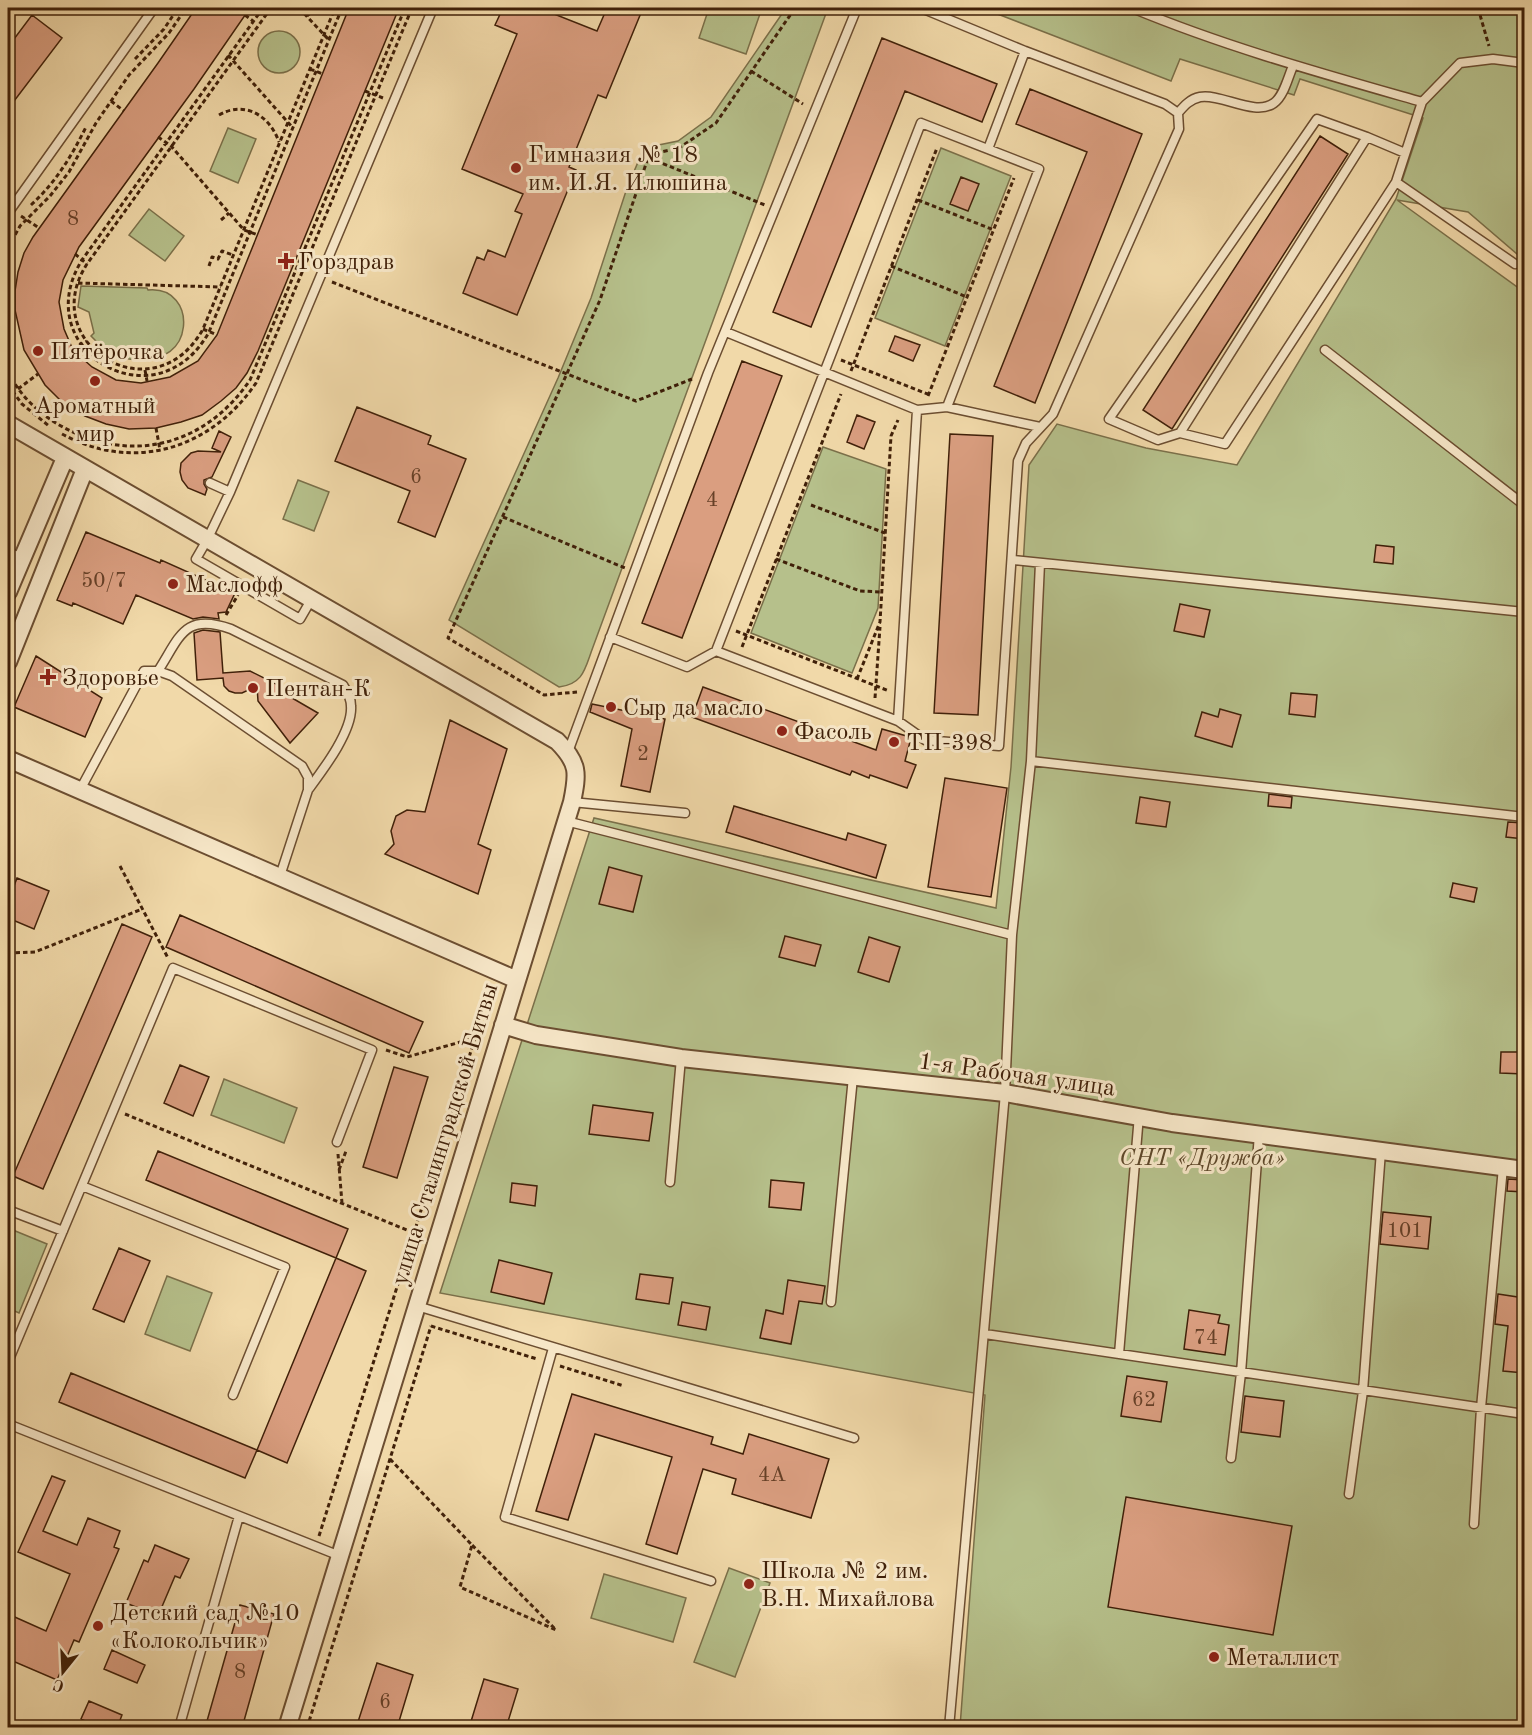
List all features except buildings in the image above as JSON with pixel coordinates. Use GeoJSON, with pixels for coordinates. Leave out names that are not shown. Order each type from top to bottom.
{"type":"FeatureCollection","features":[{"type":"Feature","properties":{"kind":"street"},"geometry":{"type":"LineString","coordinates":[[8,424],[557,741],[568,752],[576,766],[572,802],[517,980]]}},
{"type":"Feature","properties":{"kind":"street"},"geometry":{"type":"LineString","coordinates":[[8,592],[15,555],[65,458]]}},
{"type":"Feature","properties":{"kind":"street"},"geometry":{"type":"LineString","coordinates":[[8,662],[85,469]]}},
{"type":"Feature","properties":{"kind":"street","name":"улица Сталинградской Битвы"},"geometry":{"type":"LineString","coordinates":[[8,759],[517,980],[287,1728]]}},
{"type":"Feature","properties":{"kind":"street","name":"1-я Рабочая улица"},"geometry":{"type":"LineString","coordinates":[[503,1025],[536,1035],[681,1058],[1005,1093],[1139,1115],[1172,1123],[1524,1170]]}},
{"type":"Feature","properties":{"kind":"lane"},"geometry":{"type":"LineString","coordinates":[[8,213],[154,8]]}},
{"type":"Feature","properties":{"kind":"lane"},"geometry":{"type":"LineString","coordinates":[[311,600],[300,619],[196,559],[230,492],[433,8]]}},
{"type":"Feature","properties":{"kind":"lane"},"geometry":{"type":"LineString","coordinates":[[568,752],[708,373],[857,8]]}},
{"type":"Feature","properties":{"kind":"lane"},"geometry":{"type":"LineString","coordinates":[[921,8],[1025,51],[1165,104],[1178,113]]}},
{"type":"Feature","properties":{"kind":"lane"},"geometry":{"type":"LineString","coordinates":[[1132,8],[1293,66],[1422,102]]}},
{"type":"Feature","properties":{"kind":"lane"},"geometry":{"type":"LineString","coordinates":[[988,149],[1025,51]]}},
{"type":"Feature","properties":{"kind":"lane"},"geometry":{"type":"LineString","coordinates":[[1404,153],[1317,119],[1109,419],[1158,440],[1180,433],[1225,444],[1396,182],[1422,102],[1460,63],[1493,59],[1524,63]]}},
{"type":"Feature","properties":{"kind":"lane"},"geometry":{"type":"LineString","coordinates":[[716,651],[898,721],[925,740],[999,746],[1018,461],[1026,443],[1053,414],[1175,139],[1179,129],[1178,113],[1188,102],[1202,96],[1263,108],[1275,103],[1293,66]]}},
{"type":"Feature","properties":{"kind":"lane"},"geometry":{"type":"LineString","coordinates":[[610,637],[687,667],[716,651],[921,123],[1039,169],[948,405]]}},
{"type":"Feature","properties":{"kind":"lane"},"geometry":{"type":"LineString","coordinates":[[1180,433],[1367,137]]}},
{"type":"Feature","properties":{"kind":"lane"},"geometry":{"type":"LineString","coordinates":[[1396,182],[1515,264]]}},
{"type":"Feature","properties":{"kind":"lane"},"geometry":{"type":"LineString","coordinates":[[726,332],[920,409],[948,405],[1040,427]]}},
{"type":"Feature","properties":{"kind":"lane"},"geometry":{"type":"LineString","coordinates":[[1325,350],[1524,505]]}},
{"type":"Feature","properties":{"kind":"lane"},"geometry":{"type":"LineString","coordinates":[[898,721],[920,409]]}},
{"type":"Feature","properties":{"kind":"lane"},"geometry":{"type":"LineString","coordinates":[[210,483],[230,492]]}},
{"type":"Feature","properties":{"kind":"lane"},"geometry":{"type":"LineString","coordinates":[[1013,560],[1524,612]]}},
{"type":"Feature","properties":{"kind":"lane"},"geometry":{"type":"LineString","coordinates":[[949,1728],[1005,1093],[1012,935],[1031,761],[1040,563]]}},
{"type":"Feature","properties":{"kind":"lane"},"geometry":{"type":"LineString","coordinates":[[158,672],[186,628],[200,623],[221,625],[343,684],[350,696],[352,709],[333,756],[308,790]]}},
{"type":"Feature","properties":{"kind":"lane"},"geometry":{"type":"LineString","coordinates":[[80,790],[144,671],[172,676],[302,766],[308,777],[308,790],[280,876]]}},
{"type":"Feature","properties":{"kind":"lane"},"geometry":{"type":"LineString","coordinates":[[1031,761],[1524,817]]}},
{"type":"Feature","properties":{"kind":"lane"},"geometry":{"type":"LineString","coordinates":[[572,802],[685,813]]}},
{"type":"Feature","properties":{"kind":"lane"},"geometry":{"type":"LineString","coordinates":[[566,821],[1012,935]]}},
{"type":"Feature","properties":{"kind":"lane"},"geometry":{"type":"LineString","coordinates":[[8,1362],[173,968],[372,1050],[337,1142]]}},
{"type":"Feature","properties":{"kind":"lane"},"geometry":{"type":"LineString","coordinates":[[670,1182],[681,1058]]}},
{"type":"Feature","properties":{"kind":"lane"},"geometry":{"type":"LineString","coordinates":[[831,1302],[853,1077]]}},
{"type":"Feature","properties":{"kind":"lane"},"geometry":{"type":"LineString","coordinates":[[1119,1354],[1139,1115]]}},
{"type":"Feature","properties":{"kind":"lane"},"geometry":{"type":"LineString","coordinates":[[1231,1458],[1241,1372],[1259,1134]]}},
{"type":"Feature","properties":{"kind":"lane"},"geometry":{"type":"LineString","coordinates":[[1348,1494],[1363,1390],[1381,1151]]}},
{"type":"Feature","properties":{"kind":"lane"},"geometry":{"type":"LineString","coordinates":[[1474,1524],[1481,1408],[1503,1167]]}},
{"type":"Feature","properties":{"kind":"lane"},"geometry":{"type":"LineString","coordinates":[[82,1186],[285,1267],[233,1395]]}},
{"type":"Feature","properties":{"kind":"lane"},"geometry":{"type":"LineString","coordinates":[[8,1209],[63,1231]]}},
{"type":"Feature","properties":{"kind":"lane"},"geometry":{"type":"LineString","coordinates":[[415,1311],[554,1348],[854,1438]]}},
{"type":"Feature","properties":{"kind":"lane"},"geometry":{"type":"LineString","coordinates":[[985,1334],[1524,1414]]}},
{"type":"Feature","properties":{"kind":"lane"},"geometry":{"type":"LineString","coordinates":[[554,1348],[505,1517],[711,1581]]}},
{"type":"Feature","properties":{"kind":"lane"},"geometry":{"type":"LineString","coordinates":[[8,1424],[340,1556]]}},
{"type":"Feature","properties":{"kind":"lane"},"geometry":{"type":"LineString","coordinates":[[179,1728],[239,1516]]}},
{"type":"Feature","properties":{"kind":"path"},"geometry":{"type":"LineString","coordinates":[[132,62],[164,29],[178,8]]}},
{"type":"Feature","properties":{"kind":"path"},"geometry":{"type":"LineString","coordinates":[[8,248],[26,219],[50,196],[69,172],[110,100],[137,66],[169,33],[186,8]]}},
{"type":"Feature","properties":{"kind":"path"},"geometry":{"type":"LineString","coordinates":[[262,8],[82,260],[70,285],[68,304],[71,326],[81,345],[103,365],[124,373],[146,376],[161,374],[186,361],[202,345],[342,8]]}},
{"type":"Feature","properties":{"kind":"path"},"geometry":{"type":"LineString","coordinates":[[270,8],[87,264],[78,283],[75,296],[77,324],[87,341],[107,360],[145,370],[159,368],[182,356],[197,341],[335,8]]}},
{"type":"Feature","properties":{"kind":"path"},"geometry":{"type":"LineString","coordinates":[[300,8],[329,40]]}},
{"type":"Feature","properties":{"kind":"path"},"geometry":{"type":"LineString","coordinates":[[307,16],[316,8]]}},
{"type":"Feature","properties":{"kind":"path"},"geometry":{"type":"LineString","coordinates":[[8,371],[18,389],[37,410],[74,433],[112,445],[132,447],[186,436],[224,412],[250,380],[301,252],[405,8]]}},
{"type":"Feature","properties":{"kind":"path"},"geometry":{"type":"LineString","coordinates":[[8,385],[12,393],[33,415],[71,439],[111,451],[132,453],[160,450],[189,442],[221,422],[245,398],[256,383],[412,8]]}},
{"type":"Feature","properties":{"kind":"path"},"geometry":{"type":"LineString","coordinates":[[591,691],[544,695],[448,638],[600,300],[648,158],[652,154],[678,148],[716,123],[795,8]]}},
{"type":"Feature","properties":{"kind":"path"},"geometry":{"type":"LineString","coordinates":[[1478,8],[1493,59]]}},
{"type":"Feature","properties":{"kind":"path"},"geometry":{"type":"LineString","coordinates":[[245,15],[258,25]]}},
{"type":"Feature","properties":{"kind":"path"},"geometry":{"type":"LineString","coordinates":[[228,55],[293,128]]}},
{"type":"Feature","properties":{"kind":"path"},"geometry":{"type":"LineString","coordinates":[[310,69],[323,74]]}},
{"type":"Feature","properties":{"kind":"path"},"geometry":{"type":"LineString","coordinates":[[751,71],[815,112]]}},
{"type":"Feature","properties":{"kind":"path"},"geometry":{"type":"LineString","coordinates":[[365,91],[393,102]]}},
{"type":"Feature","properties":{"kind":"path"},"geometry":{"type":"LineString","coordinates":[[110,100],[124,111]]}},
{"type":"Feature","properties":{"kind":"path"},"geometry":{"type":"LineString","coordinates":[[219,115],[240,109],[255,112],[271,125],[280,143]]}},
{"type":"Feature","properties":{"kind":"path"},"geometry":{"type":"LineString","coordinates":[[8,236],[21,216],[59,175],[90,120]]}},
{"type":"Feature","properties":{"kind":"path"},"geometry":{"type":"LineString","coordinates":[[158,137],[171,146],[244,230],[258,236]]}},
{"type":"Feature","properties":{"kind":"path"},"geometry":{"type":"LineString","coordinates":[[847,381],[937,148]]}},
{"type":"Feature","properties":{"kind":"path"},"geometry":{"type":"LineString","coordinates":[[648,158],[775,209]]}},
{"type":"Feature","properties":{"kind":"path"},"geometry":{"type":"LineString","coordinates":[[920,409],[929,395],[1014,178]]}},
{"type":"Feature","properties":{"kind":"path"},"geometry":{"type":"LineString","coordinates":[[917,200],[994,230]]}},
{"type":"Feature","properties":{"kind":"path"},"geometry":{"type":"LineString","coordinates":[[221,220],[229,213]]}},
{"type":"Feature","properties":{"kind":"path"},"geometry":{"type":"LineString","coordinates":[[21,216],[39,228]]}},
{"type":"Feature","properties":{"kind":"path"},"geometry":{"type":"LineString","coordinates":[[208,266],[212,257],[218,259],[222,251],[233,255]]}},
{"type":"Feature","properties":{"kind":"path"},"geometry":{"type":"LineString","coordinates":[[301,252],[309,255]]}},
{"type":"Feature","properties":{"kind":"path"},"geometry":{"type":"LineString","coordinates":[[75,254],[87,264]]}},
{"type":"Feature","properties":{"kind":"path"},"geometry":{"type":"LineString","coordinates":[[891,266],[967,297]]}},
{"type":"Feature","properties":{"kind":"path"},"geometry":{"type":"LineString","coordinates":[[321,278],[636,401],[708,373]]}},
{"type":"Feature","properties":{"kind":"path"},"geometry":{"type":"LineString","coordinates":[[78,283],[149,287],[220,287]]}},
{"type":"Feature","properties":{"kind":"path"},"geometry":{"type":"LineString","coordinates":[[203,329],[217,335]]}},
{"type":"Feature","properties":{"kind":"path"},"geometry":{"type":"LineString","coordinates":[[73,350],[87,341]]}},
{"type":"Feature","properties":{"kind":"path"},"geometry":{"type":"LineString","coordinates":[[260,352],[267,355]]}},
{"type":"Feature","properties":{"kind":"path"},"geometry":{"type":"LineString","coordinates":[[831,356],[929,395],[948,405]]}},
{"type":"Feature","properties":{"kind":"path"},"geometry":{"type":"LineString","coordinates":[[145,370],[147,381]]}},
{"type":"Feature","properties":{"kind":"path"},"geometry":{"type":"LineString","coordinates":[[12,393],[38,374]]}},
{"type":"Feature","properties":{"kind":"path"},"geometry":{"type":"LineString","coordinates":[[741,649],[841,394]]}},
{"type":"Feature","properties":{"kind":"path"},"geometry":{"type":"LineString","coordinates":[[874,712],[891,436],[898,420]]}},
{"type":"Feature","properties":{"kind":"path"},"geometry":{"type":"LineString","coordinates":[[156,428],[160,450]]}},
{"type":"Feature","properties":{"kind":"path"},"geometry":{"type":"LineString","coordinates":[[812,505],[885,533]]}},
{"type":"Feature","properties":{"kind":"path"},"geometry":{"type":"LineString","coordinates":[[503,517],[634,572]]}},
{"type":"Feature","properties":{"kind":"path"},"geometry":{"type":"LineString","coordinates":[[776,559],[860,591],[882,592]]}},
{"type":"Feature","properties":{"kind":"path"},"geometry":{"type":"LineString","coordinates":[[221,625],[243,586]]}},
{"type":"Feature","properties":{"kind":"path"},"geometry":{"type":"LineString","coordinates":[[857,679],[880,622]]}},
{"type":"Feature","properties":{"kind":"path"},"geometry":{"type":"LineString","coordinates":[[725,627],[899,695]]}},
{"type":"Feature","properties":{"kind":"path"},"geometry":{"type":"LineString","coordinates":[[8,717],[10,711]]}},
{"type":"Feature","properties":{"kind":"path"},"geometry":{"type":"LineString","coordinates":[[120,866],[167,958],[178,962]]}},
{"type":"Feature","properties":{"kind":"path"},"geometry":{"type":"LineString","coordinates":[[8,953],[35,952],[142,909]]}},
{"type":"Feature","properties":{"kind":"path"},"geometry":{"type":"LineString","coordinates":[[315,1546],[496,970]]}},
{"type":"Feature","properties":{"kind":"path"},"geometry":{"type":"LineString","coordinates":[[386,1050],[407,1057],[475,1038]]}},
{"type":"Feature","properties":{"kind":"path"},"geometry":{"type":"LineString","coordinates":[[114,1109],[414,1233]]}},
{"type":"Feature","properties":{"kind":"path"},"geometry":{"type":"LineString","coordinates":[[337,1142],[342,1203]]}},
{"type":"Feature","properties":{"kind":"path"},"geometry":{"type":"LineString","coordinates":[[339,1170],[347,1148]]}},
{"type":"Feature","properties":{"kind":"path"},"geometry":{"type":"LineString","coordinates":[[392,1303],[415,1311],[431,1326],[624,1386]]}},
{"type":"Feature","properties":{"kind":"path"},"geometry":{"type":"LineString","coordinates":[[308,1728],[431,1326]]}},
{"type":"Feature","properties":{"kind":"path"},"geometry":{"type":"LineString","coordinates":[[390,1459],[556,1630],[460,1587],[472,1545]]}},
{"type":"Feature","properties":{"kind":"green space"},"geometry":{"type":"Polygon","coordinates":[[[709,8],[762,8],[746,54],[699,38],[709,8]]]}},
{"type":"Feature","properties":{"kind":"green space"},"geometry":{"type":"Polygon","coordinates":[[[786,8],[828,8],[585,668],[579,679],[559,687],[449,620],[558,378],[591,298],[627,188],[644,148],[678,141],[711,117],[786,8]]]}},
{"type":"Feature","properties":{"kind":"green space","name":"СНТ «Дружба»"},"geometry":{"type":"Polygon","coordinates":[[[982,8],[1524,8],[1524,260],[1468,212],[1397,200],[1524,292],[1524,1727],[960,1727],[985,1395],[440,1293],[594,818],[996,908],[1011,767],[1029,465],[1057,424],[1146,448],[1237,465],[1396,199],[1423,118],[1300,79],[1294,95],[1180,59],[1171,81],[982,8]]]}},
{"type":"Feature","properties":{"kind":"green space"},"geometry":{"type":"Polygon","coordinates":[[[279,31],[294,37],[300,52],[294,67],[279,73],[264,67],[258,52],[264,37],[279,31]]]}},
{"type":"Feature","properties":{"kind":"green space"},"geometry":{"type":"Polygon","coordinates":[[[228,128],[256,139],[238,183],[210,171],[228,128]]]}},
{"type":"Feature","properties":{"kind":"green space"},"geometry":{"type":"Polygon","coordinates":[[[941,148],[1011,176],[945,346],[875,318],[941,148]]]}},
{"type":"Feature","properties":{"kind":"green space"},"geometry":{"type":"Polygon","coordinates":[[[149,209],[184,236],[165,261],[129,235],[149,209]]]}},
{"type":"Feature","properties":{"kind":"green space"},"geometry":{"type":"Polygon","coordinates":[[[81,286],[147,288],[165,292],[176,300],[182,313],[183,327],[179,341],[170,351],[156,357],[137,355],[136,360],[111,352],[91,336],[94,333],[89,312],[78,307],[81,286]]]}},
{"type":"Feature","properties":{"kind":"green space"},"geometry":{"type":"Polygon","coordinates":[[[823,447],[886,469],[878,608],[852,673],[751,633],[823,447]]]}},
{"type":"Feature","properties":{"kind":"green space"},"geometry":{"type":"Polygon","coordinates":[[[298,480],[329,492],[314,531],[283,519],[298,480]]]}},
{"type":"Feature","properties":{"kind":"green space"},"geometry":{"type":"Polygon","coordinates":[[[224,1079],[297,1108],[284,1143],[211,1115],[224,1079]]]}},
{"type":"Feature","properties":{"kind":"green space"},"geometry":{"type":"Polygon","coordinates":[[[8,1228],[47,1244],[19,1313],[8,1308],[8,1228]]]}},
{"type":"Feature","properties":{"kind":"green space"},"geometry":{"type":"Polygon","coordinates":[[[167,1276],[212,1293],[190,1351],[145,1334],[167,1276]]]}},
{"type":"Feature","properties":{"kind":"green space"},"geometry":{"type":"Polygon","coordinates":[[[729,1568],[770,1583],[735,1677],[694,1662],[729,1568]]]}},
{"type":"Feature","properties":{"kind":"green space"},"geometry":{"type":"Polygon","coordinates":[[[604,1574],[686,1598],[673,1642],[591,1618],[604,1574]]]}},
{"type":"Feature","properties":{"kind":"place","name":"Гимназия № 18 им. И.Я. Илюшина"},"geometry":{"type":"Point","coordinates":[516,168]}},
{"type":"Feature","properties":{"kind":"place","name":"Горздрав"},"geometry":{"type":"Point","coordinates":[286,261]}},
{"type":"Feature","properties":{"kind":"place","name":"Пятёрочка"},"geometry":{"type":"Point","coordinates":[38,351]}},
{"type":"Feature","properties":{"kind":"place","name":"Ароматный мир"},"geometry":{"type":"Point","coordinates":[95,381]}},
{"type":"Feature","properties":{"kind":"place","name":"Маслофф"},"geometry":{"type":"Point","coordinates":[173,584]}},
{"type":"Feature","properties":{"kind":"place","name":"Здоровье"},"geometry":{"type":"Point","coordinates":[48,677]}},
{"type":"Feature","properties":{"kind":"place","name":"Пентан-К"},"geometry":{"type":"Point","coordinates":[253,688]}},
{"type":"Feature","properties":{"kind":"place","name":"Сыр да масло"},"geometry":{"type":"Point","coordinates":[611,707]}},
{"type":"Feature","properties":{"kind":"place","name":"Фасоль"},"geometry":{"type":"Point","coordinates":[782,731]}},
{"type":"Feature","properties":{"kind":"place","name":"ТП-398"},"geometry":{"type":"Point","coordinates":[894,742]}},
{"type":"Feature","properties":{"kind":"place","name":"Школа № 2 им. В.Н. Михайлова"},"geometry":{"type":"Point","coordinates":[749,1584]}},
{"type":"Feature","properties":{"kind":"place","name":"Детский сад №10 «Колокольчик»"},"geometry":{"type":"Point","coordinates":[98,1626]}},
{"type":"Feature","properties":{"kind":"place","name":"Металлист"},"geometry":{"type":"Point","coordinates":[1214,1657]}}]}
